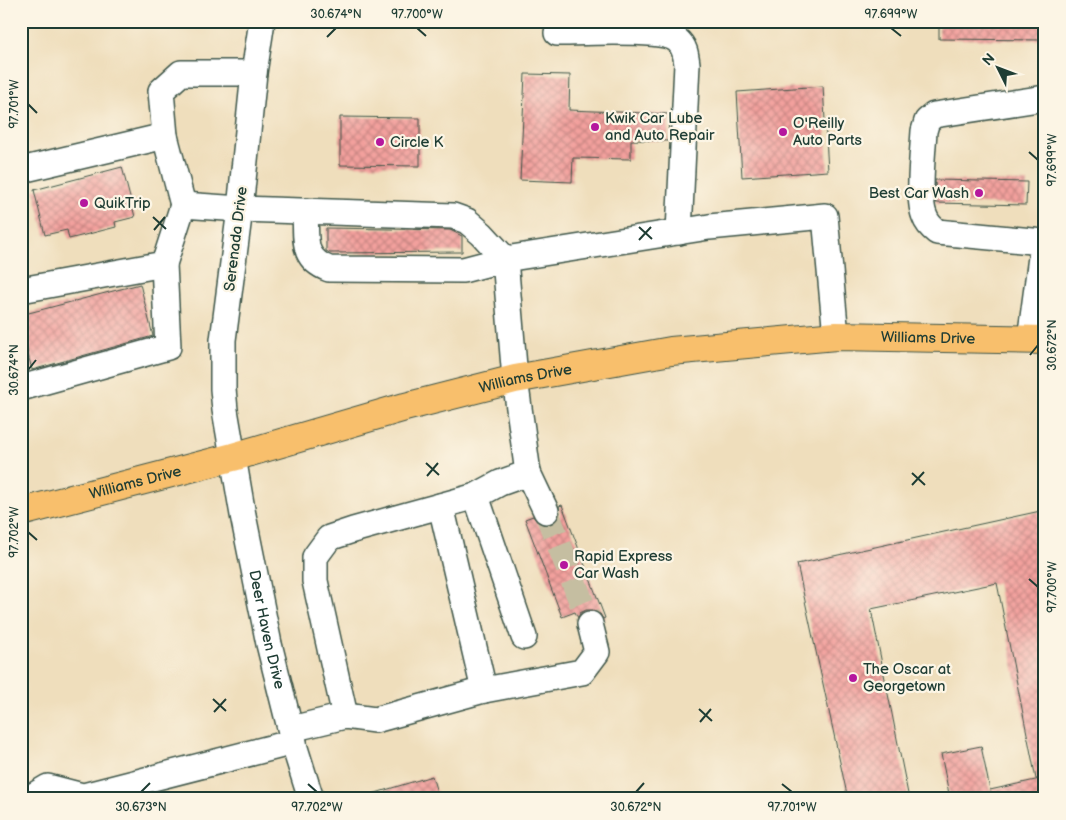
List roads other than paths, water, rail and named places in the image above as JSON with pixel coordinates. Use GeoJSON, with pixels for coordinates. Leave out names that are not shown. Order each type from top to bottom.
{"type":"FeatureCollection","features":[{"type":"Feature","properties":{"kind":"main road","name":"Williams Drive"},"geometry":{"type":"LineString","coordinates":[[21,512],[233,457],[405,407],[515,378],[671,351],[836,336],[1037,340]]}},
{"type":"Feature","properties":{"kind":"street","name":"Serenada Drive"},"geometry":{"type":"LineString","coordinates":[[233,457],[224,410],[223,340],[240,209],[254,73],[262,21]]}},
{"type":"Feature","properties":{"kind":"street"},"geometry":{"type":"LineString","coordinates":[[557,33],[661,33],[677,40],[685,51],[687,64],[679,232]]}},
{"type":"Feature","properties":{"kind":"street"},"geometry":{"type":"LineString","coordinates":[[21,388],[168,347],[164,264],[183,206],[166,136],[161,91],[181,74],[254,73]]}},
{"type":"Feature","properties":{"kind":"street"},"geometry":{"type":"LineString","coordinates":[[1037,340],[1044,242],[937,232],[931,227],[924,216],[921,203],[924,131],[927,120],[934,115],[943,113],[1045,98]]}},
{"type":"Feature","properties":{"kind":"street"},"geometry":{"type":"LineString","coordinates":[[21,170],[166,136]]}},
{"type":"Feature","properties":{"kind":"street"},"geometry":{"type":"LineString","coordinates":[[183,206],[453,216],[467,221],[505,259],[515,378],[528,473],[546,511]]}},
{"type":"Feature","properties":{"kind":"street"},"geometry":{"type":"LineString","coordinates":[[305,211],[308,252],[311,259],[318,265],[329,268],[463,270],[505,259],[709,227],[825,216],[836,336]]}},
{"type":"Feature","properties":{"kind":"street"},"geometry":{"type":"LineString","coordinates":[[21,290],[164,264]]}},
{"type":"Feature","properties":{"kind":"street","name":"Deer Haven Drive"},"geometry":{"type":"LineString","coordinates":[[233,457],[268,635],[292,735],[311,799]]}},
{"type":"Feature","properties":{"kind":"street"},"geometry":{"type":"LineString","coordinates":[[345,716],[314,581],[315,557],[329,538],[476,496],[500,482],[528,473]]}},
{"type":"Feature","properties":{"kind":"street"},"geometry":{"type":"LineString","coordinates":[[476,496],[524,637]]}},
{"type":"Feature","properties":{"kind":"street"},"geometry":{"type":"LineString","coordinates":[[441,506],[484,690]]}},
{"type":"Feature","properties":{"kind":"street"},"geometry":{"type":"LineString","coordinates":[[28,799],[48,787],[83,796],[292,735],[345,716],[375,720],[484,690],[582,672],[597,652],[590,624]]}},
{"type":"Feature","properties":{"kind":"tunnel"},"geometry":{"type":"LineString","coordinates":[[546,511],[590,624]]}},
{"type":"Feature","properties":{"kind":"place","name":"Kwik Car Lube and Auto Repair"},"geometry":{"type":"Point","coordinates":[595,127]}},
{"type":"Feature","properties":{"kind":"place","name":"O'Reilly Auto Parts"},"geometry":{"type":"Point","coordinates":[783,132]}},
{"type":"Feature","properties":{"kind":"place","name":"Circle K"},"geometry":{"type":"Point","coordinates":[380,142]}},
{"type":"Feature","properties":{"kind":"place","name":"Best Car Wash"},"geometry":{"type":"Point","coordinates":[979,193]}},
{"type":"Feature","properties":{"kind":"place","name":"QuikTrip"},"geometry":{"type":"Point","coordinates":[84,203]}},
{"type":"Feature","properties":{"kind":"place","name":"Rapid Express Car Wash"},"geometry":{"type":"Point","coordinates":[564,565]}},
{"type":"Feature","properties":{"kind":"place","name":"The Oscar at Georgetown"},"geometry":{"type":"Point","coordinates":[853,678]}}]}
